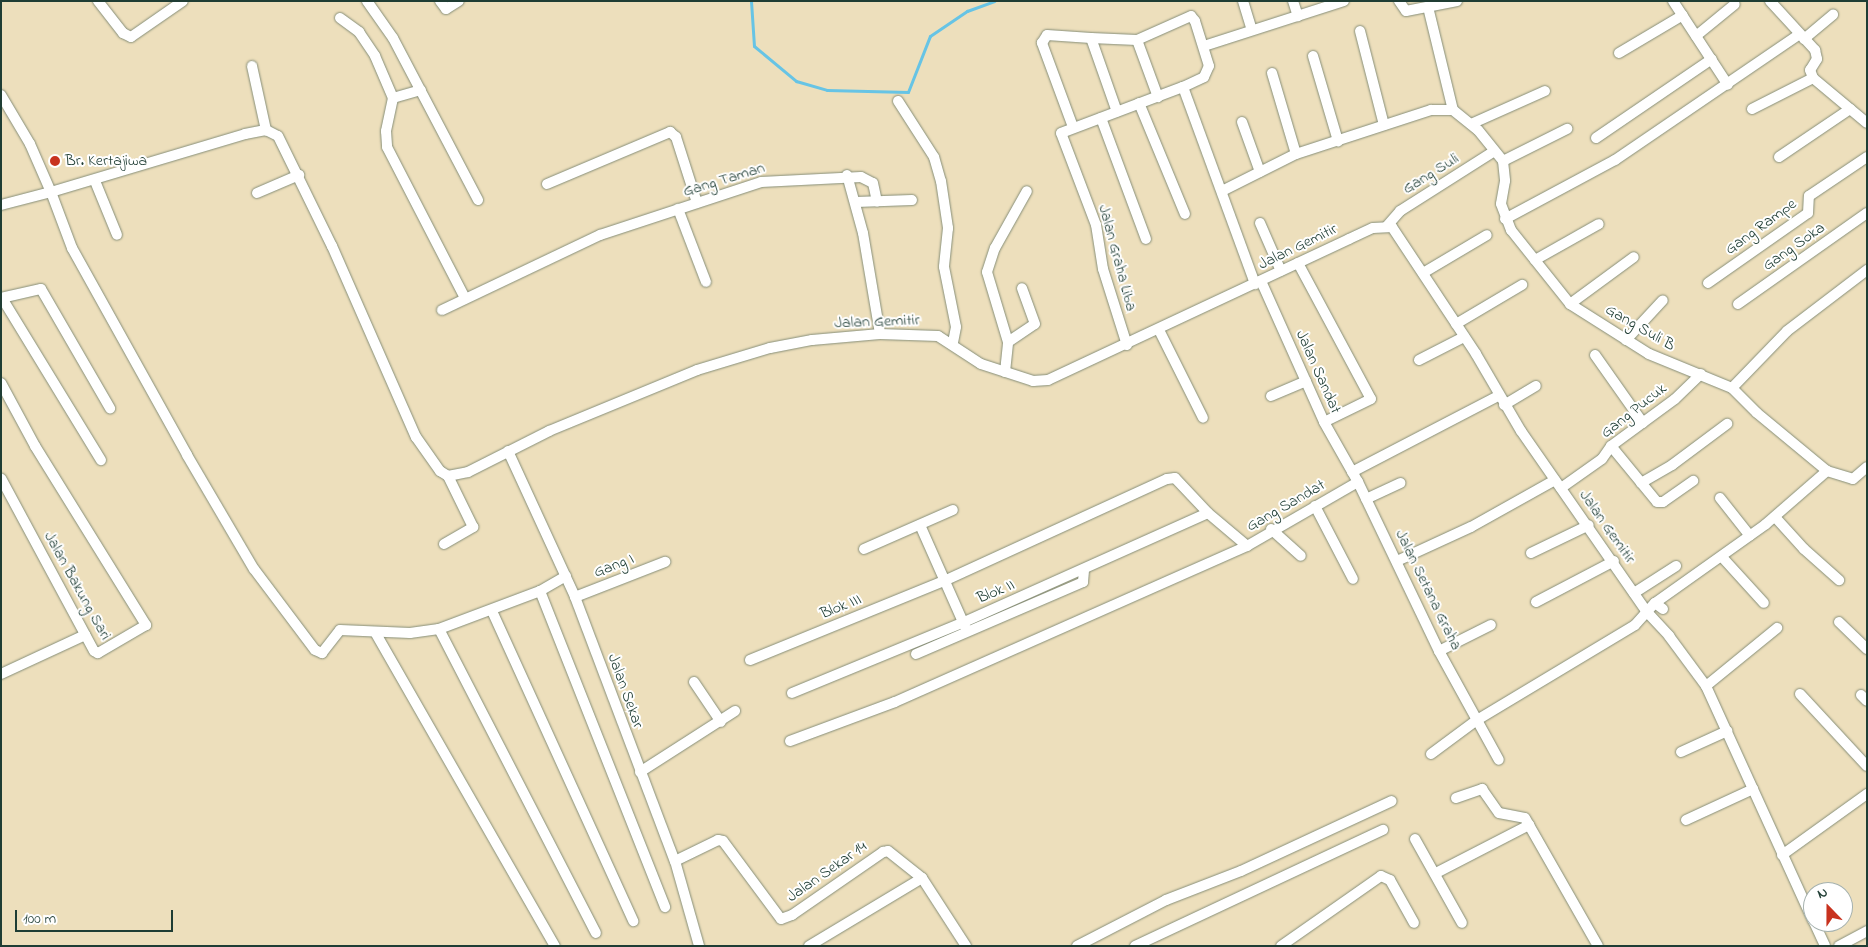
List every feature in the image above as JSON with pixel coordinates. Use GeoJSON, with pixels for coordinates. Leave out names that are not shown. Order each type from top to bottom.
{"type":"FeatureCollection","features":[{"type":"Feature","properties":{"kind":"street"},"geometry":{"type":"LineString","coordinates":[[98,1],[123,33],[131,36],[180,2]]}},
{"type":"Feature","properties":{"kind":"street"},"geometry":{"type":"LineString","coordinates":[[367,1],[392,38],[478,200]]}},
{"type":"Feature","properties":{"kind":"street"},"geometry":{"type":"LineString","coordinates":[[440,1],[446,8],[459,1]]}},
{"type":"Feature","properties":{"kind":"street"},"geometry":{"type":"LineString","coordinates":[[1243,1],[1252,30]]}},
{"type":"Feature","properties":{"kind":"street"},"geometry":{"type":"LineString","coordinates":[[1293,1],[1298,16]]}},
{"type":"Feature","properties":{"kind":"street"},"geometry":{"type":"LineString","coordinates":[[1399,1],[1406,12],[1457,1]]}},
{"type":"Feature","properties":{"kind":"street"},"geometry":{"type":"LineString","coordinates":[[1673,1],[1728,86]]}},
{"type":"Feature","properties":{"kind":"street"},"geometry":{"type":"LineString","coordinates":[[1770,1],[1817,56],[1810,70],[1813,78],[1867,123]]}},
{"type":"Feature","properties":{"kind":"street"},"geometry":{"type":"LineString","coordinates":[[1204,46],[1342,2]]}},
{"type":"Feature","properties":{"kind":"street"},"geometry":{"type":"LineString","coordinates":[[1696,36],[1735,4]]}},
{"type":"Feature","properties":{"kind":"street"},"geometry":{"type":"LineString","coordinates":[[1428,7],[1453,110]]}},
{"type":"Feature","properties":{"kind":"street"},"geometry":{"type":"LineString","coordinates":[[1620,53],[1682,15]]}},
{"type":"Feature","properties":{"kind":"street"},"geometry":{"type":"LineString","coordinates":[[1505,219],[1616,160],[1833,15]]}},
{"type":"Feature","properties":{"kind":"street"},"geometry":{"type":"LineString","coordinates":[[1191,16],[1204,46],[1210,66],[1208,72],[1183,87],[1073,127],[1042,43],[1043,38],[1051,34],[1137,40],[1191,16]]}},
{"type":"Feature","properties":{"kind":"street"},"geometry":{"type":"LineString","coordinates":[[340,18],[367,43],[393,98],[386,131],[387,147],[465,298]]}},
{"type":"Feature","properties":{"kind":"street"},"geometry":{"type":"LineString","coordinates":[[1360,31],[1384,125]]}},
{"type":"Feature","properties":{"kind":"street"},"geometry":{"type":"LineString","coordinates":[[1091,38],[1117,112]]}},
{"type":"Feature","properties":{"kind":"street"},"geometry":{"type":"LineString","coordinates":[[1137,40],[1158,97]]}},
{"type":"Feature","properties":{"kind":"street"},"geometry":{"type":"LineString","coordinates":[[1313,56],[1338,141]]}},
{"type":"Feature","properties":{"kind":"street"},"geometry":{"type":"LineString","coordinates":[[1596,138],[1712,59]]}},
{"type":"Feature","properties":{"kind":"street"},"geometry":{"type":"LineString","coordinates":[[252,66],[266,130]]}},
{"type":"Feature","properties":{"kind":"street"},"geometry":{"type":"LineString","coordinates":[[1272,73],[1296,154]]}},
{"type":"Feature","properties":{"kind":"street"},"geometry":{"type":"LineString","coordinates":[[1752,108],[1813,78]]}},
{"type":"Feature","properties":{"kind":"street","name":"Jalan Sandat"},"geometry":{"type":"LineString","coordinates":[[1183,87],[1258,283],[1324,422],[1352,472]]}},
{"type":"Feature","properties":{"kind":"street"},"geometry":{"type":"LineString","coordinates":[[393,98],[421,90]]}},
{"type":"Feature","properties":{"kind":"street"},"geometry":{"type":"LineString","coordinates":[[1471,124],[1545,91]]}},
{"type":"Feature","properties":{"kind":"street"},"geometry":{"type":"LineString","coordinates":[[1,95],[30,144],[72,248],[187,455],[254,569],[306,640],[322,653],[340,630],[410,633],[439,629],[492,611],[540,591],[566,576]]}},
{"type":"Feature","properties":{"kind":"street"},"geometry":{"type":"LineString","coordinates":[[898,101],[934,157],[941,181],[948,228],[944,267],[956,327],[953,343]]}},
{"type":"Feature","properties":{"kind":"street"},"geometry":{"type":"LineString","coordinates":[[1140,103],[1185,214]]}},
{"type":"Feature","properties":{"kind":"street"},"geometry":{"type":"LineString","coordinates":[[1779,158],[1850,109]]}},
{"type":"Feature","properties":{"kind":"street"},"geometry":{"type":"LineString","coordinates":[[1222,191],[1296,154],[1431,110],[1453,110],[1471,124],[1493,152],[1503,161],[1567,129]]}},
{"type":"Feature","properties":{"kind":"street"},"geometry":{"type":"LineString","coordinates":[[1101,118],[1146,238]]}},
{"type":"Feature","properties":{"kind":"street"},"geometry":{"type":"LineString","coordinates":[[1242,122],[1260,172]]}},
{"type":"Feature","properties":{"kind":"street","name":"Jalan Graha Liba"},"geometry":{"type":"LineString","coordinates":[[1073,127],[1061,135],[1096,226],[1103,270],[1127,345]]}},
{"type":"Feature","properties":{"kind":"street"},"geometry":{"type":"LineString","coordinates":[[1,205],[95,181],[266,130],[278,136],[286,146],[413,430],[440,471],[453,476],[474,527],[444,544]]}},
{"type":"Feature","properties":{"kind":"street"},"geometry":{"type":"LineString","coordinates":[[547,184],[670,132],[676,137],[698,204]]}},
{"type":"Feature","properties":{"kind":"street","name":"Gang Suli"},"geometry":{"type":"LineString","coordinates":[[1387,226],[1406,208],[1493,152]]}},
{"type":"Feature","properties":{"kind":"street","name":"Gang Rampe"},"geometry":{"type":"LineString","coordinates":[[1708,283],[1808,213],[1809,196],[1867,157]]}},
{"type":"Feature","properties":{"kind":"street","name":"Gang Suli B"},"geometry":{"type":"LineString","coordinates":[[1503,161],[1505,181],[1501,204],[1505,219],[1511,230],[1570,304],[1649,354],[1732,388],[1757,413],[1827,471],[1849,479],[1867,467]]}},
{"type":"Feature","properties":{"kind":"street"},"geometry":{"type":"LineString","coordinates":[[257,193],[299,176]]}},
{"type":"Feature","properties":{"kind":"street"},"geometry":{"type":"LineString","coordinates":[[847,176],[856,202],[880,334]]}},
{"type":"Feature","properties":{"kind":"street","name":"Gang Taman"},"geometry":{"type":"LineString","coordinates":[[442,310],[564,250],[678,209],[761,182],[861,176],[873,182],[878,192],[877,202]]}},
{"type":"Feature","properties":{"kind":"street"},"geometry":{"type":"LineString","coordinates":[[95,181],[117,235]]}},
{"type":"Feature","properties":{"kind":"street"},"geometry":{"type":"LineString","coordinates":[[1005,372],[1008,342],[987,272],[995,248],[1027,191]]}},
{"type":"Feature","properties":{"kind":"street"},"geometry":{"type":"LineString","coordinates":[[856,202],[912,200]]}},
{"type":"Feature","properties":{"kind":"street"},"geometry":{"type":"LineString","coordinates":[[678,209],[706,282]]}},
{"type":"Feature","properties":{"kind":"street","name":"Gang Soka"},"geometry":{"type":"LineString","coordinates":[[1738,304],[1867,213]]}},
{"type":"Feature","properties":{"kind":"street"},"geometry":{"type":"LineString","coordinates":[[1260,223],[1281,271]]}},
{"type":"Feature","properties":{"kind":"street"},"geometry":{"type":"LineString","coordinates":[[1535,260],[1599,224]]}},
{"type":"Feature","properties":{"kind":"street","name":"Jalan Gemitir"},"geometry":{"type":"LineString","coordinates":[[453,476],[564,424],[712,366],[784,345],[880,334],[929,335],[953,343],[972,359],[1005,372],[1033,381],[1048,380],[1127,345],[1373,228],[1387,226],[1396,231],[1456,324],[1501,400],[1558,484],[1614,561],[1646,612],[1669,636],[1706,686],[1803,899]]}},
{"type":"Feature","properties":{"kind":"street"},"geometry":{"type":"LineString","coordinates":[[1423,273],[1487,235]]}},
{"type":"Feature","properties":{"kind":"street"},"geometry":{"type":"LineString","coordinates":[[1570,304],[1634,257]]}},
{"type":"Feature","properties":{"kind":"street"},"geometry":{"type":"LineString","coordinates":[[1298,263],[1370,399],[1324,422]]}},
{"type":"Feature","properties":{"kind":"street"},"geometry":{"type":"LineString","coordinates":[[1732,388],[1787,331],[1867,270]]}},
{"type":"Feature","properties":{"kind":"street"},"geometry":{"type":"LineString","coordinates":[[1456,324],[1522,285]]}},
{"type":"Feature","properties":{"kind":"street"},"geometry":{"type":"LineString","coordinates":[[1008,342],[1035,323],[1022,288]]}},
{"type":"Feature","properties":{"kind":"street"},"geometry":{"type":"LineString","coordinates":[[101,460],[2,298],[41,289],[110,408]]}},
{"type":"Feature","properties":{"kind":"street"},"geometry":{"type":"LineString","coordinates":[[1626,340],[1663,300]]}},
{"type":"Feature","properties":{"kind":"street"},"geometry":{"type":"LineString","coordinates":[[1159,330],[1203,418]]}},
{"type":"Feature","properties":{"kind":"street"},"geometry":{"type":"LineString","coordinates":[[1419,360],[1464,337]]}},
{"type":"Feature","properties":{"kind":"street"},"geometry":{"type":"LineString","coordinates":[[1595,355],[1642,423]]}},
{"type":"Feature","properties":{"kind":"street","name":"Gang Pucuk"},"geometry":{"type":"LineString","coordinates":[[1397,561],[1558,484],[1602,459],[1612,446],[1676,399],[1701,374]]}},
{"type":"Feature","properties":{"kind":"street"},"geometry":{"type":"LineString","coordinates":[[1271,396],[1306,381]]}},
{"type":"Feature","properties":{"kind":"street","name":"Jalan Bakung Sari"},"geometry":{"type":"LineString","coordinates":[[1,383],[35,446],[146,626],[98,653],[85,635],[1,478]]}},
{"type":"Feature","properties":{"kind":"street"},"geometry":{"type":"LineString","coordinates":[[1352,472],[1501,400],[1536,386]]}},
{"type":"Feature","properties":{"kind":"street"},"geometry":{"type":"LineString","coordinates":[[1641,483],[1672,465],[1727,424]]}},
{"type":"Feature","properties":{"kind":"street"},"geometry":{"type":"LineString","coordinates":[[1612,446],[1641,483],[1660,503],[1693,481]]}},
{"type":"Feature","properties":{"kind":"street","name":"Jalan Sekar"},"geometry":{"type":"LineString","coordinates":[[508,451],[575,597],[675,861],[699,946]]}},
{"type":"Feature","properties":{"kind":"street"},"geometry":{"type":"LineString","coordinates":[[1431,754],[1477,720],[1634,625],[1646,612],[1659,606],[1775,517],[1827,471]]}},
{"type":"Feature","properties":{"kind":"street","name":"Jalan Setana Graha"},"geometry":{"type":"LineString","coordinates":[[1352,472],[1439,650],[1499,760]]}},
{"type":"Feature","properties":{"kind":"street","name":"Gang Sandat"},"geometry":{"type":"LineString","coordinates":[[944,581],[1167,479],[1175,478],[1208,513],[1247,546],[1271,530],[1358,482]]}},
{"type":"Feature","properties":{"kind":"street"},"geometry":{"type":"LineString","coordinates":[[1366,500],[1400,483]]}},
{"type":"Feature","properties":{"kind":"street"},"geometry":{"type":"LineString","coordinates":[[1720,498],[1750,536]]}},
{"type":"Feature","properties":{"kind":"street"},"geometry":{"type":"LineString","coordinates":[[1315,506],[1353,579]]}},
{"type":"Feature","properties":{"kind":"street"},"geometry":{"type":"LineString","coordinates":[[864,549],[953,510]]}},
{"type":"Feature","properties":{"kind":"street","name":"Blok II"},"geometry":{"type":"LineString","coordinates":[[792,693],[964,627],[1208,513]]}},
{"type":"Feature","properties":{"kind":"street"},"geometry":{"type":"LineString","coordinates":[[1775,517],[1804,549],[1840,580]]}},
{"type":"Feature","properties":{"kind":"street"},"geometry":{"type":"LineString","coordinates":[[916,654],[964,627],[920,525]]}},
{"type":"Feature","properties":{"kind":"street"},"geometry":{"type":"LineString","coordinates":[[1531,553],[1589,525]]}},
{"type":"Feature","properties":{"kind":"street"},"geometry":{"type":"LineString","coordinates":[[1271,530],[1301,556]]}},
{"type":"Feature","properties":{"kind":"street"},"geometry":{"type":"LineString","coordinates":[[790,741],[895,702],[1247,546]]}},
{"type":"Feature","properties":{"kind":"street"},"geometry":{"type":"LineString","coordinates":[[1722,557],[1764,603]]}},
{"type":"Feature","properties":{"kind":"street"},"geometry":{"type":"LineString","coordinates":[[1536,602],[1614,561]]}},
{"type":"Feature","properties":{"kind":"street","name":"Gang I"},"geometry":{"type":"LineString","coordinates":[[575,597],[664,562]]}},
{"type":"Feature","properties":{"kind":"street"},"geometry":{"type":"LineString","coordinates":[[1634,593],[1676,566]]}},
{"type":"Feature","properties":{"kind":"street","name":"Blok III"},"geometry":{"type":"LineString","coordinates":[[750,660],[944,581]]}},
{"type":"Feature","properties":{"kind":"street"},"geometry":{"type":"LineString","coordinates":[[540,591],[664,907]]}},
{"type":"Feature","properties":{"kind":"street"},"geometry":{"type":"LineString","coordinates":[[492,611],[633,921]]}},
{"type":"Feature","properties":{"kind":"street"},"geometry":{"type":"LineString","coordinates":[[1839,622],[1867,649]]}},
{"type":"Feature","properties":{"kind":"street"},"geometry":{"type":"LineString","coordinates":[[1439,650],[1491,625]]}},
{"type":"Feature","properties":{"kind":"street"},"geometry":{"type":"LineString","coordinates":[[1706,686],[1777,628]]}},
{"type":"Feature","properties":{"kind":"street"},"geometry":{"type":"LineString","coordinates":[[439,629],[596,933]]}},
{"type":"Feature","properties":{"kind":"street"},"geometry":{"type":"LineString","coordinates":[[375,632],[555,946]]}},
{"type":"Feature","properties":{"kind":"street"},"geometry":{"type":"LineString","coordinates":[[1,674],[85,635]]}},
{"type":"Feature","properties":{"kind":"street"},"geometry":{"type":"LineString","coordinates":[[694,682],[721,722]]}},
{"type":"Feature","properties":{"kind":"street"},"geometry":{"type":"LineString","coordinates":[[1800,694],[1867,766]]}},
{"type":"Feature","properties":{"kind":"street"},"geometry":{"type":"LineString","coordinates":[[640,772],[721,722],[735,711]]}},
{"type":"Feature","properties":{"kind":"street"},"geometry":{"type":"LineString","coordinates":[[1681,752],[1727,731]]}},
{"type":"Feature","properties":{"kind":"street"},"geometry":{"type":"LineString","coordinates":[[1456,798],[1482,789],[1499,813],[1525,818],[1598,946]]}},
{"type":"Feature","properties":{"kind":"street"},"geometry":{"type":"LineString","coordinates":[[1686,820],[1753,789]]}},
{"type":"Feature","properties":{"kind":"street"},"geometry":{"type":"LineString","coordinates":[[1782,854],[1867,794]]}},
{"type":"Feature","properties":{"kind":"street"},"geometry":{"type":"LineString","coordinates":[[1077,946],[1166,900],[1241,871],[1392,801]]}},
{"type":"Feature","properties":{"kind":"street"},"geometry":{"type":"LineString","coordinates":[[1436,873],[1529,825]]}},
{"type":"Feature","properties":{"kind":"street"},"geometry":{"type":"LineString","coordinates":[[1135,946],[1383,830]]}},
{"type":"Feature","properties":{"kind":"street"},"geometry":{"type":"LineString","coordinates":[[1415,839],[1436,873],[1462,923]]}},
{"type":"Feature","properties":{"kind":"street","name":"Jalan Sekar 14"},"geometry":{"type":"LineString","coordinates":[[675,861],[718,840],[723,841],[781,919],[792,916],[886,851],[922,878],[966,946]]}},
{"type":"Feature","properties":{"kind":"street"},"geometry":{"type":"LineString","coordinates":[[1281,946],[1381,876],[1390,880],[1414,923]]}},
{"type":"Feature","properties":{"kind":"street"},"geometry":{"type":"LineString","coordinates":[[809,946],[922,878]]}},
{"type":"Feature","properties":{"kind":"street"},"geometry":{"type":"LineString","coordinates":[[1839,946],[1867,930]]}},
{"type":"Feature","properties":{"kind":"street","name":"Jalan Gemitir"},"geometry":{"type":"LineString","coordinates":[[1818,932],[1825,946]]}},
{"type":"Feature","properties":{"kind":"waterway"},"geometry":{"type":"LineString","coordinates":[[751,1],[754,46],[796,81],[827,90],[908,92],[930,36],[967,11],[994,1]]}},
{"type":"Feature","properties":{"kind":"place","name":"Br. Kertajiwa"},"geometry":{"type":"Point","coordinates":[55,161]}}]}
